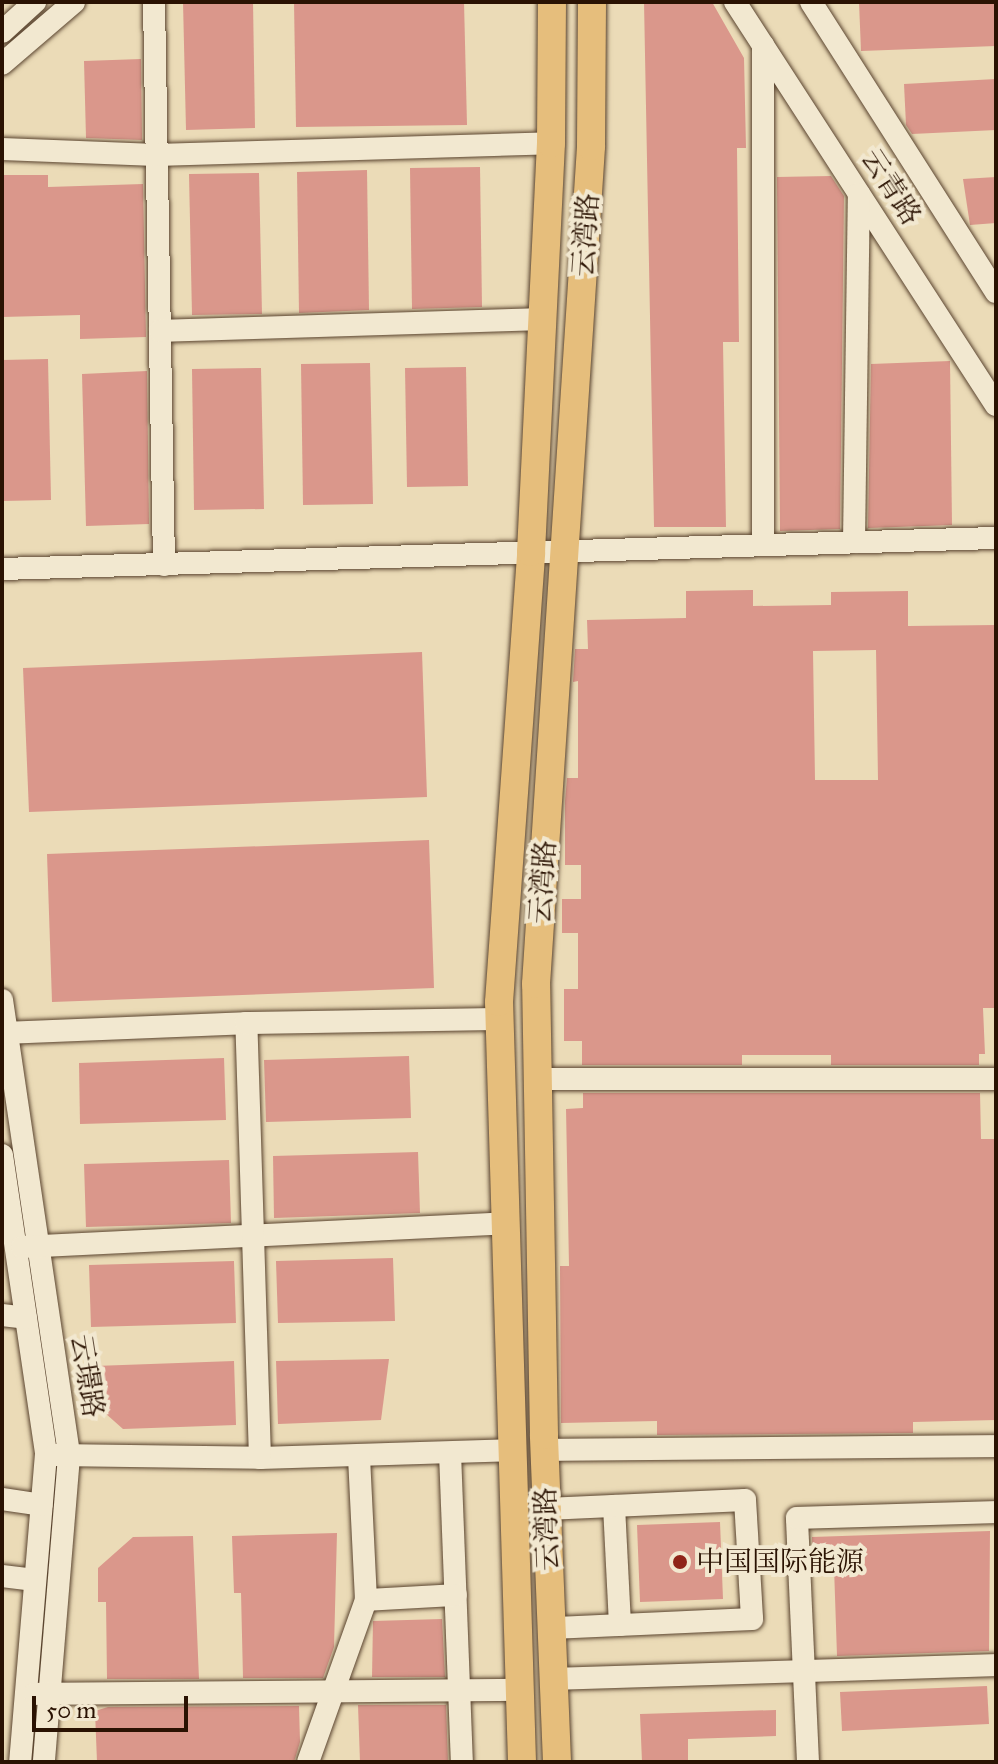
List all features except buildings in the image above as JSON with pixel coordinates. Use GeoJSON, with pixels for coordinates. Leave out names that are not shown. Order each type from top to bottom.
{"type":"FeatureCollection","features":[{"type":"Feature","properties":{"kind":"main road","name":"云湾路"},"geometry":{"type":"LineString","coordinates":[[522,1762],[516,1690],[500,1019],[531,552],[551,143],[552,2]]}},
{"type":"Feature","properties":{"kind":"main road","name":"云湾路"},"geometry":{"type":"LineString","coordinates":[[557,1762],[544,1450],[536,984],[591,146],[592,2]]}},
{"type":"Feature","properties":{"kind":"street"},"geometry":{"type":"LineString","coordinates":[[2,32],[35,2]]}},
{"type":"Feature","properties":{"kind":"street"},"geometry":{"type":"LineString","coordinates":[[2,64],[74,2]]}},
{"type":"Feature","properties":{"kind":"street"},"geometry":{"type":"LineString","coordinates":[[154,2],[164,565]]}},
{"type":"Feature","properties":{"kind":"street","name":"云青路"},"geometry":{"type":"LineString","coordinates":[[735,2],[996,405]]}},
{"type":"Feature","properties":{"kind":"street"},"geometry":{"type":"LineString","coordinates":[[811,2],[996,292]]}},
{"type":"Feature","properties":{"kind":"street"},"geometry":{"type":"LineString","coordinates":[[763,45],[763,545]]}},
{"type":"Feature","properties":{"kind":"street"},"geometry":{"type":"LineString","coordinates":[[2,149],[156,155],[551,143]]}},
{"type":"Feature","properties":{"kind":"street"},"geometry":{"type":"LineString","coordinates":[[854,542],[859,194]]}},
{"type":"Feature","properties":{"kind":"street"},"geometry":{"type":"LineString","coordinates":[[160,331],[541,319]]}},
{"type":"Feature","properties":{"kind":"street"},"geometry":{"type":"LineString","coordinates":[[2,569],[996,538]]}},
{"type":"Feature","properties":{"kind":"street","name":"云璟路"},"geometry":{"type":"LineString","coordinates":[[2,1000],[26,1247],[58,1455],[44,1762]]}},
{"type":"Feature","properties":{"kind":"street"},"geometry":{"type":"LineString","coordinates":[[4,1033],[246,1023],[500,1019]]}},
{"type":"Feature","properties":{"kind":"street"},"geometry":{"type":"LineString","coordinates":[[246,1023],[260,1458]]}},
{"type":"Feature","properties":{"kind":"street"},"geometry":{"type":"LineString","coordinates":[[538,1079],[996,1079]]}},
{"type":"Feature","properties":{"kind":"street","name":"云璟路"},"geometry":{"type":"LineString","coordinates":[[2,1155],[26,1247],[26,1318],[58,1455],[42,1505],[20,1762]]}},
{"type":"Feature","properties":{"kind":"street"},"geometry":{"type":"LineString","coordinates":[[26,1247],[505,1223]]}},
{"type":"Feature","properties":{"kind":"street"},"geometry":{"type":"LineString","coordinates":[[2,1315],[26,1318]]}},
{"type":"Feature","properties":{"kind":"street"},"geometry":{"type":"LineString","coordinates":[[544,1450],[996,1446]]}},
{"type":"Feature","properties":{"kind":"street"},"geometry":{"type":"LineString","coordinates":[[58,1455],[260,1458],[509,1450]]}},
{"type":"Feature","properties":{"kind":"street"},"geometry":{"type":"LineString","coordinates":[[450,1453],[462,1762]]}},
{"type":"Feature","properties":{"kind":"street"},"geometry":{"type":"LineString","coordinates":[[308,1762],[366,1600],[359,1456]]}},
{"type":"Feature","properties":{"kind":"street"},"geometry":{"type":"LineString","coordinates":[[2,1499],[42,1505]]}},
{"type":"Feature","properties":{"kind":"street"},"geometry":{"type":"LineString","coordinates":[[546,1509],[745,1500],[752,1619],[551,1628]]}},
{"type":"Feature","properties":{"kind":"street"},"geometry":{"type":"LineString","coordinates":[[614,1506],[620,1625]]}},
{"type":"Feature","properties":{"kind":"street"},"geometry":{"type":"LineString","coordinates":[[808,1762],[797,1518],[996,1512]]}},
{"type":"Feature","properties":{"kind":"street"},"geometry":{"type":"LineString","coordinates":[[2,1576],[35,1580]]}},
{"type":"Feature","properties":{"kind":"street"},"geometry":{"type":"LineString","coordinates":[[366,1600],[456,1595]]}},
{"type":"Feature","properties":{"kind":"street"},"geometry":{"type":"LineString","coordinates":[[554,1679],[996,1665]]}},
{"type":"Feature","properties":{"kind":"street"},"geometry":{"type":"LineString","coordinates":[[26,1694],[516,1690]]}},
{"type":"Feature","properties":{"kind":"place","name":"中国国际能源"},"geometry":{"type":"Point","coordinates":[680,1562]}}]}
